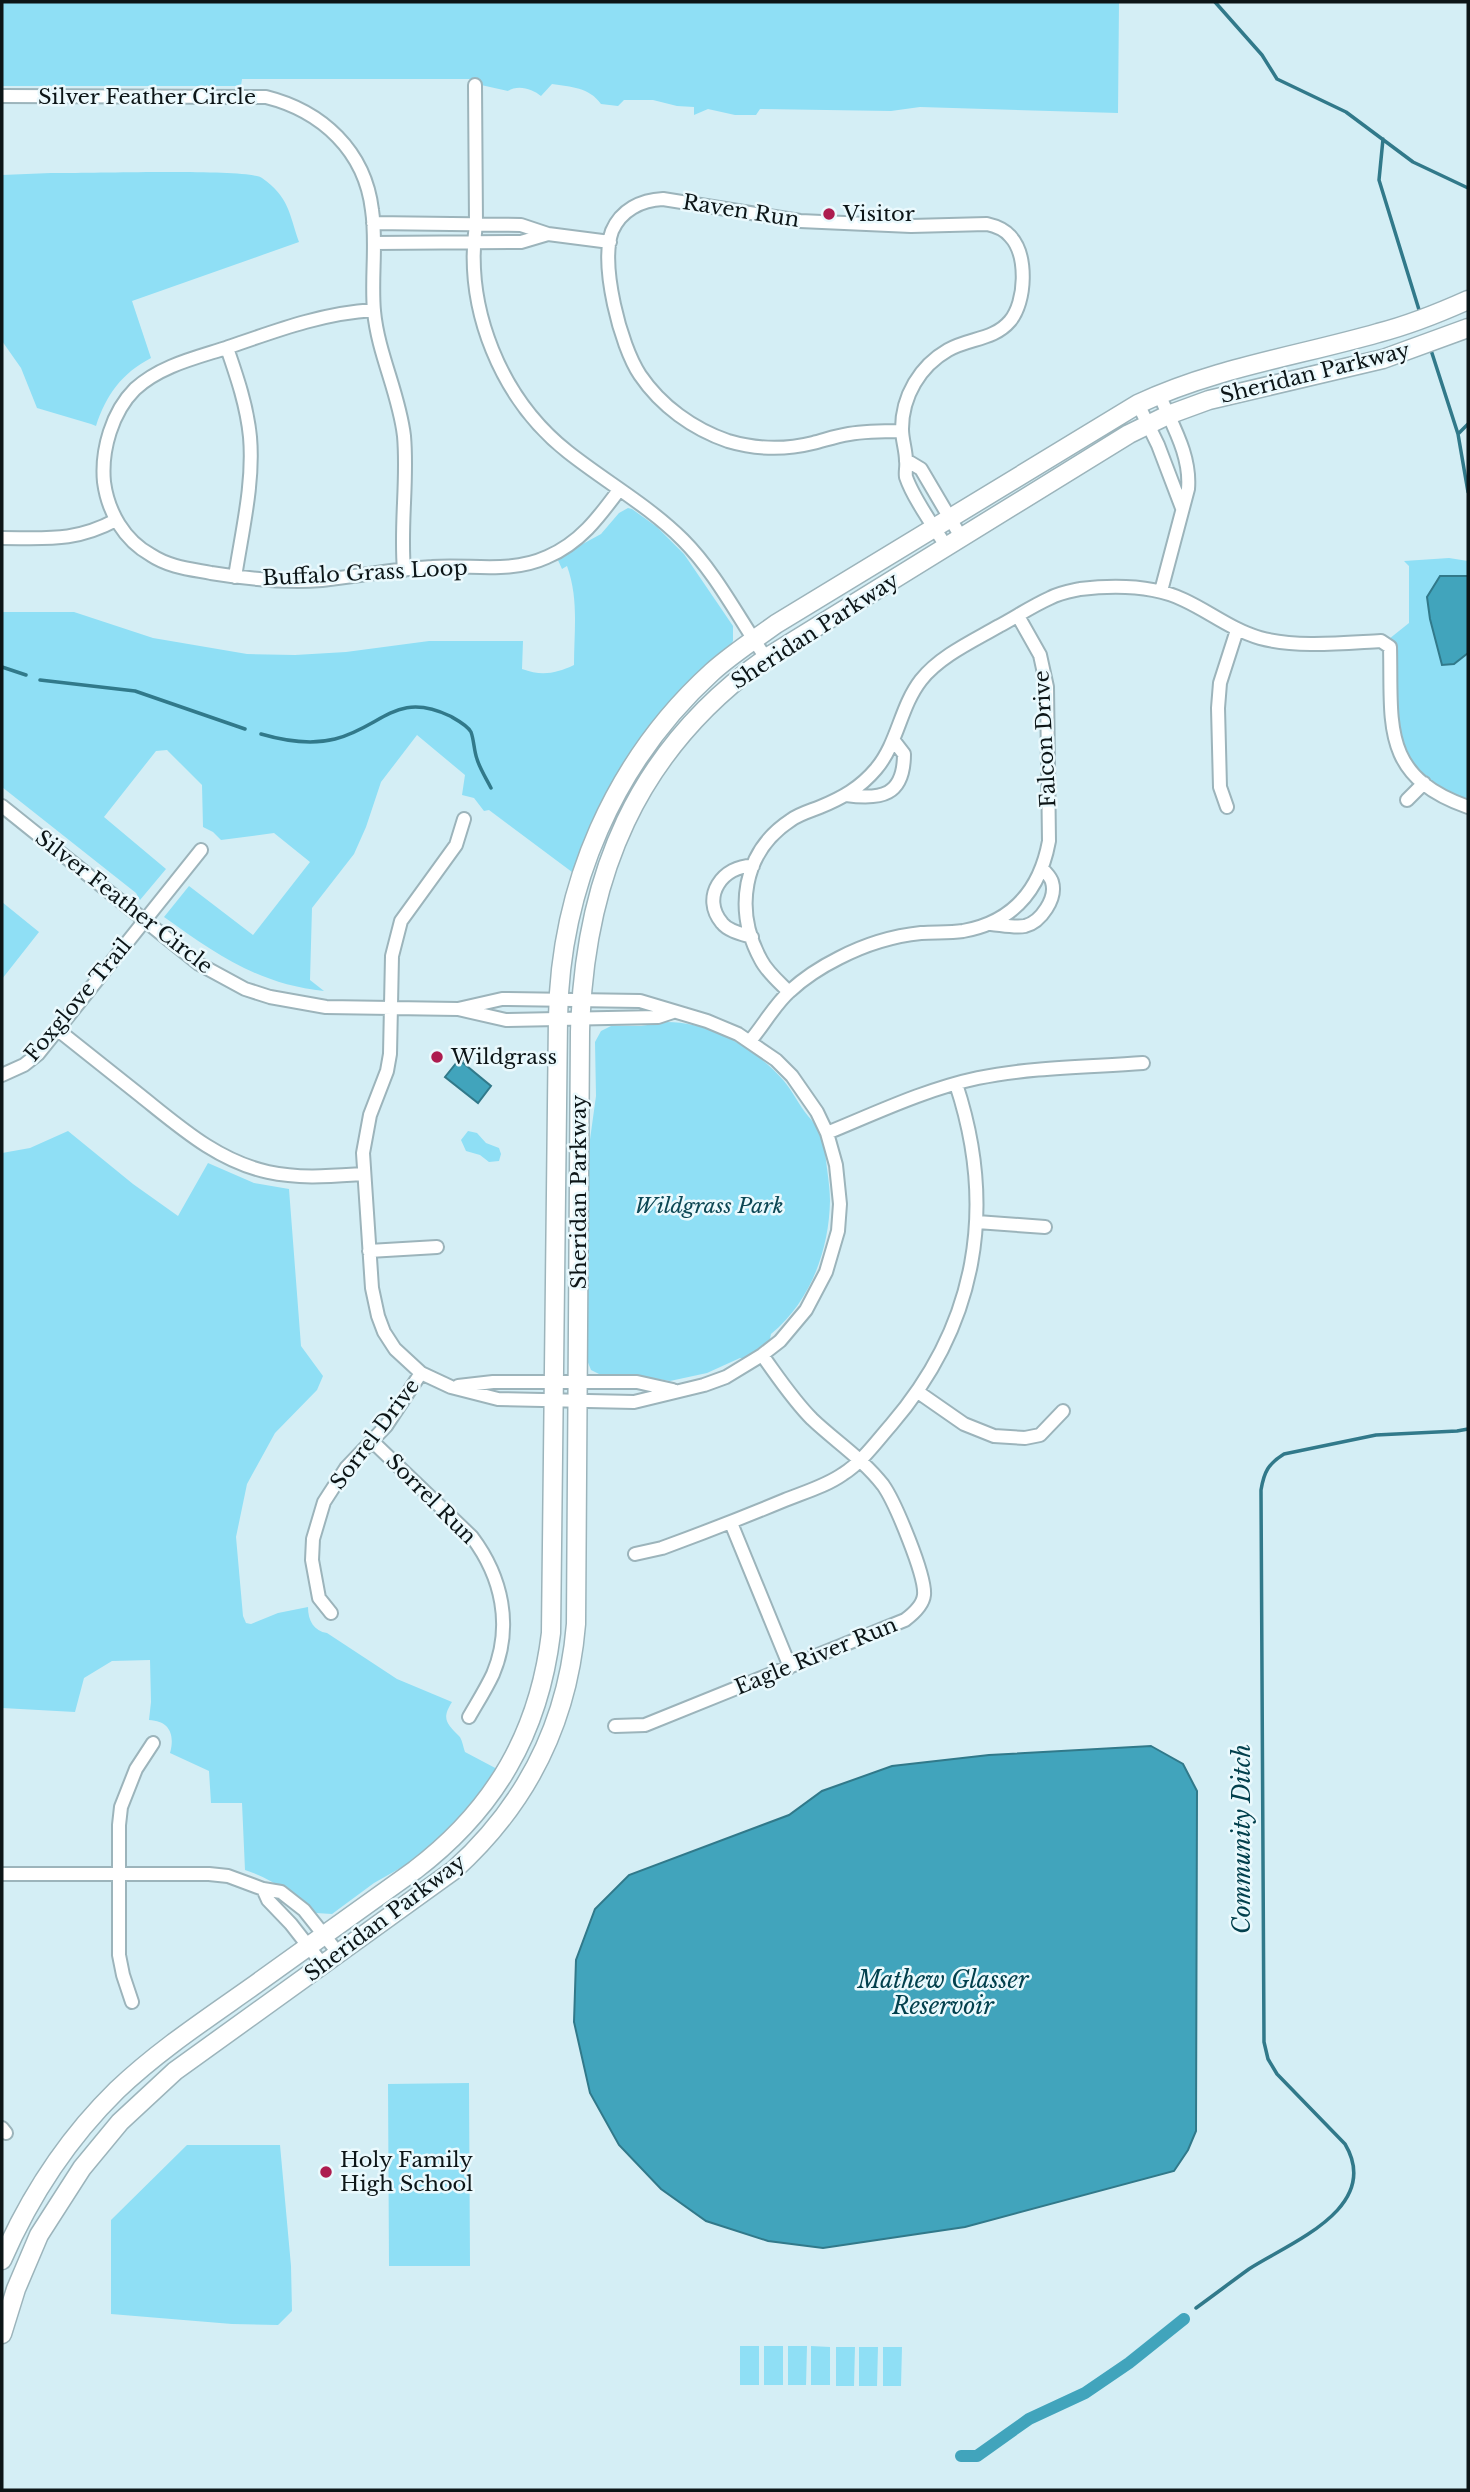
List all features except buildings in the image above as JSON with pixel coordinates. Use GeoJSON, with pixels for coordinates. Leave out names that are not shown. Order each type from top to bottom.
{"type":"FeatureCollection","features":[{"type":"Feature","properties":{"kind":"main road","name":"Sheridan Parkway"},"geometry":{"type":"LineString","coordinates":[[2,2260],[23,2215],[52,2168],[102,2106],[162,2052],[423,1864],[460,1832],[492,1794],[508,1770],[527,1732],[545,1676],[551,1633],[558,1009],[566,933],[573,900],[595,836],[643,749],[670,714],[713,671],[776,624],[1138,404],[1159,394],[1241,367],[1379,333],[1468,300]]}},
{"type":"Feature","properties":{"kind":"main road","name":"Sheridan Parkway"},"geometry":{"type":"LineString","coordinates":[[2,2334],[16,2289],[39,2235],[70,2184],[113,2129],[175,2071],[422,1895],[469,1856],[512,1807],[531,1779],[548,1743],[562,1704],[574,1644],[577,1594],[580,1009],[587,940],[596,900],[616,843],[636,801],[666,756],[691,724],[719,695],[766,658],[1149,424],[1219,397],[1383,359],[1468,328]]}},
{"type":"Feature","properties":{"kind":"street"},"geometry":{"type":"LineString","coordinates":[[475,85],[477,296],[490,346],[514,393],[547,433],[684,541],[701,561],[766,658]]}},
{"type":"Feature","properties":{"kind":"street","name":"Silver Feather Circle"},"geometry":{"type":"LineString","coordinates":[[2,96],[248,95],[283,102],[318,119],[349,150],[364,176],[370,194],[374,243],[374,310],[404,437],[401,539],[404,570]]}},
{"type":"Feature","properties":{"kind":"street","name":"Raven Run"},"geometry":{"type":"LineString","coordinates":[[610,242],[612,231],[633,206],[663,199],[800,221],[853,225],[987,224],[1006,231],[1018,246],[1020,256],[1021,291],[1015,314],[993,335],[951,348],[926,367],[912,387],[907,400],[902,431],[905,475],[954,541]]}},
{"type":"Feature","properties":{"kind":"street"},"geometry":{"type":"LineString","coordinates":[[373,223],[475,233],[521,242],[548,234]]}},
{"type":"Feature","properties":{"kind":"street"},"geometry":{"type":"LineString","coordinates":[[374,243],[475,233],[521,225],[548,234],[610,242],[612,294],[628,352],[642,378],[660,399],[691,424],[730,441],[769,448],[811,444],[847,434],[902,431]]}},
{"type":"Feature","properties":{"kind":"street","name":"Buffalo Grass Loop"},"geometry":{"type":"LineString","coordinates":[[374,310],[307,320],[160,371],[134,391],[124,403],[110,433],[104,466],[105,489],[116,520],[136,545],[163,562],[178,567],[270,580],[310,580],[457,566],[508,567],[546,558],[580,537],[595,522],[619,489]]}},
{"type":"Feature","properties":{"kind":"street"},"geometry":{"type":"LineString","coordinates":[[227,348],[240,386],[250,438],[249,486],[235,577]]}},
{"type":"Feature","properties":{"kind":"street"},"geometry":{"type":"LineString","coordinates":[[1159,394],[1186,458],[1189,474],[1188,489],[1161,591]]}},
{"type":"Feature","properties":{"kind":"street"},"geometry":{"type":"LineString","coordinates":[[1138,404],[1149,424],[1182,508]]}},
{"type":"Feature","properties":{"kind":"street"},"geometry":{"type":"LineString","coordinates":[[2,538],[79,536],[116,520]]}},
{"type":"Feature","properties":{"kind":"street"},"geometry":{"type":"LineString","coordinates":[[789,992],[761,961],[745,913],[745,890],[753,866],[774,833],[793,818],[862,786],[894,741],[910,699],[920,680],[931,669],[953,653],[1051,597],[1101,587],[1147,588],[1184,600],[1237,630],[1262,638],[1292,643],[1381,641],[1390,647],[1391,726],[1404,762],[1438,794],[1468,807]]}},
{"type":"Feature","properties":{"kind":"street","name":"Falcon Drive"},"geometry":{"type":"LineString","coordinates":[[991,924],[1012,911],[1033,886],[1042,868],[1049,841],[1047,687],[1040,655],[1018,615]]}},
{"type":"Feature","properties":{"kind":"street"},"geometry":{"type":"LineString","coordinates":[[1227,807],[1220,787],[1218,708],[1220,683],[1237,630]]}},
{"type":"Feature","properties":{"kind":"street"},"geometry":{"type":"LineString","coordinates":[[846,795],[876,797],[887,794],[896,786],[901,775],[904,754],[894,741]]}},
{"type":"Feature","properties":{"kind":"street"},"geometry":{"type":"LineString","coordinates":[[1407,800],[1424,783]]}},
{"type":"Feature","properties":{"kind":"street","name":"Silver Feather Circle"},"geometry":{"type":"LineString","coordinates":[[2,806],[200,964],[245,989],[295,1004],[326,1007],[458,1009],[502,999],[558,1009]]}},
{"type":"Feature","properties":{"kind":"street"},"geometry":{"type":"LineString","coordinates":[[464,818],[456,845],[401,921],[392,956],[390,1054],[387,1072],[365,1135],[364,1174],[374,1302],[384,1332],[395,1349],[421,1373],[451,1387],[498,1399],[634,1402],[726,1377],[762,1356],[780,1340],[806,1310],[818,1290],[833,1254],[838,1231],[839,1194],[836,1165],[827,1133],[817,1112],[792,1076],[776,1060],[750,1041],[716,1024],[673,1012],[658,1017],[558,1009]]}},
{"type":"Feature","properties":{"kind":"street","name":"Foxglove Trail"},"geometry":{"type":"LineString","coordinates":[[2,1075],[24,1065],[38,1054],[201,850]]}},
{"type":"Feature","properties":{"kind":"street"},"geometry":{"type":"LineString","coordinates":[[752,937],[722,924],[713,901],[722,877],[733,868],[753,866]]}},
{"type":"Feature","properties":{"kind":"street","name":"Falcon Drive"},"geometry":{"type":"LineString","coordinates":[[750,1041],[789,992],[837,959],[881,941],[920,933],[961,931],[991,924],[1023,926],[1034,922],[1049,903],[1052,891],[1052,882],[1042,868]]}},
{"type":"Feature","properties":{"kind":"street","name":"Silver Feather Circle"},"geometry":{"type":"LineString","coordinates":[[458,1009],[506,1020],[558,1009]]}},
{"type":"Feature","properties":{"kind":"street"},"geometry":{"type":"LineString","coordinates":[[58,1030],[187,1133],[225,1157],[244,1165],[289,1176],[364,1174]]}},
{"type":"Feature","properties":{"kind":"street"},"geometry":{"type":"LineString","coordinates":[[827,1133],[956,1084],[1008,1073],[1143,1063]]}},
{"type":"Feature","properties":{"kind":"street"},"geometry":{"type":"LineString","coordinates":[[635,1554],[662,1548],[731,1523],[833,1481],[860,1461],[918,1392],[942,1351],[960,1310],[974,1255],[978,1192],[974,1153],[956,1084]]}},
{"type":"Feature","properties":{"kind":"street"},"geometry":{"type":"LineString","coordinates":[[977,1222],[1045,1227]]}},
{"type":"Feature","properties":{"kind":"street"},"geometry":{"type":"LineString","coordinates":[[369,1251],[437,1247]]}},
{"type":"Feature","properties":{"kind":"street","name":"Eagle River Run"},"geometry":{"type":"LineString","coordinates":[[615,1726],[645,1725],[905,1620],[913,1614],[924,1598],[922,1578],[892,1501],[874,1474],[813,1419],[762,1356]]}},
{"type":"Feature","properties":{"kind":"street","name":"Sorrel Drive"},"geometry":{"type":"LineString","coordinates":[[331,1613],[319,1598],[312,1560],[318,1519],[334,1484],[386,1426],[421,1373]]}},
{"type":"Feature","properties":{"kind":"street"},"geometry":{"type":"LineString","coordinates":[[451,1387],[492,1382],[637,1382],[673,1391]]}},
{"type":"Feature","properties":{"kind":"street"},"geometry":{"type":"LineString","coordinates":[[918,1392],[964,1424],[986,1434],[1010,1438],[1040,1435],[1063,1411]]}},
{"type":"Feature","properties":{"kind":"street","name":"Sorrel Run"},"geometry":{"type":"LineString","coordinates":[[372,1441],[472,1536],[484,1553],[499,1586],[504,1622],[499,1658],[469,1717]]}},
{"type":"Feature","properties":{"kind":"street"},"geometry":{"type":"LineString","coordinates":[[731,1523],[790,1667]]}},
{"type":"Feature","properties":{"kind":"street"},"geometry":{"type":"LineString","coordinates":[[132,2002],[119,1955],[119,1825],[121,1807],[136,1769],[153,1743]]}},
{"type":"Feature","properties":{"kind":"street"},"geometry":{"type":"LineString","coordinates":[[2,1874],[228,1876],[263,1889],[281,1892],[304,1910],[339,1954]]}},
{"type":"Feature","properties":{"kind":"street"},"geometry":{"type":"LineString","coordinates":[[263,1889],[268,1900],[323,1965]]}},
{"type":"Feature","properties":{"kind":"green space"},"geometry":{"type":"Polygon","coordinates":[[[2,2],[1119,2],[1118,113],[920,107],[891,111],[760,109],[756,115],[735,115],[708,109],[694,115],[694,107],[653,100],[624,100],[618,106],[601,104],[591,94],[573,87],[552,84],[541,96],[525,88],[508,91],[481,85],[480,79],[242,79],[241,86],[2,86],[2,2]]]}},
{"type":"Feature","properties":{"kind":"green space"},"geometry":{"type":"Polygon","coordinates":[[[197,172],[262,178],[283,199],[299,242],[132,301],[151,358],[116,386],[96,426],[37,408],[21,368],[2,341],[2,175],[197,172]]]}},
{"type":"Feature","properties":{"kind":"green space"},"geometry":{"type":"Polygon","coordinates":[[[628,508],[657,527],[684,554],[733,626],[733,641],[679,692],[654,720],[621,767],[587,834],[572,872],[489,810],[484,811],[474,798],[462,795],[465,775],[417,735],[381,782],[354,854],[312,908],[310,980],[324,991],[278,982],[258,974],[220,955],[164,917],[189,886],[253,935],[310,862],[274,833],[221,840],[203,827],[202,785],[167,750],[156,751],[104,817],[166,869],[140,900],[136,893],[2,787],[2,612],[74,612],[153,638],[247,654],[346,652],[429,641],[523,641],[522,669],[535,673],[554,672],[574,665],[575,627],[571,578],[567,566],[562,569],[557,558],[601,534],[619,513],[628,508]]]}},
{"type":"Feature","properties":{"kind":"green space"},"geometry":{"type":"Polygon","coordinates":[[[1449,558],[1468,561],[1468,807],[1456,803],[1404,762],[1384,643],[1409,623],[1409,566],[1404,561],[1449,558]]]}},
{"type":"Feature","properties":{"kind":"green space"},"geometry":{"type":"Polygon","coordinates":[[[2,902],[39,932],[2,979],[2,902]]]}},
{"type":"Feature","properties":{"kind":"green space","name":"Wildgrass Park"},"geometry":{"type":"Polygon","coordinates":[[[667,1022],[700,1027],[732,1039],[760,1058],[784,1081],[823,1140],[830,1201],[826,1238],[815,1274],[797,1307],[771,1334],[770,1339],[745,1359],[740,1358],[707,1373],[670,1381],[634,1375],[599,1374],[591,1370],[587,1360],[588,1154],[596,1096],[595,1042],[601,1031],[611,1026],[641,1026],[667,1022]]]}},
{"type":"Feature","properties":{"kind":"green space"},"geometry":{"type":"Polygon","coordinates":[[[68,1131],[133,1184],[178,1216],[208,1163],[254,1183],[289,1189],[301,1346],[323,1376],[317,1390],[275,1433],[247,1484],[236,1537],[243,1616],[246,1623],[251,1624],[278,1613],[308,1607],[309,1617],[315,1628],[397,1679],[452,1702],[447,1721],[460,1737],[465,1752],[499,1770],[453,1828],[418,1858],[374,1883],[332,1914],[316,1913],[274,1883],[245,1870],[242,1803],[211,1803],[209,1771],[170,1753],[172,1740],[169,1730],[162,1723],[149,1720],[150,1660],[112,1661],[84,1678],[75,1712],[2,1708],[2,1153],[30,1148],[68,1131]]]}},
{"type":"Feature","properties":{"kind":"green space"},"geometry":{"type":"Polygon","coordinates":[[[468,1131],[477,1133],[486,1143],[499,1148],[499,1161],[489,1162],[480,1155],[466,1151],[461,1140],[468,1131]]]}},
{"type":"Feature","properties":{"kind":"green space"},"geometry":{"type":"Polygon","coordinates":[[[469,2083],[470,2266],[389,2266],[388,2084],[469,2083]]]}},
{"type":"Feature","properties":{"kind":"green space"},"geometry":{"type":"Polygon","coordinates":[[[187,2145],[280,2145],[291,2266],[292,2311],[278,2325],[111,2314],[111,2220],[187,2145]]]}},
{"type":"Feature","properties":{"kind":"green space"},"geometry":{"type":"Polygon","coordinates":[[[740,2346],[759,2346],[759,2385],[740,2385],[740,2346]]]}},
{"type":"Feature","properties":{"kind":"green space"},"geometry":{"type":"Polygon","coordinates":[[[764,2346],[783,2346],[783,2385],[764,2385],[764,2346]]]}},
{"type":"Feature","properties":{"kind":"green space"},"geometry":{"type":"Polygon","coordinates":[[[788,2346],[807,2346],[806,2385],[788,2385],[788,2346]]]}},
{"type":"Feature","properties":{"kind":"green space"},"geometry":{"type":"Polygon","coordinates":[[[811,2346],[830,2347],[830,2385],[811,2385],[811,2346]]]}},
{"type":"Feature","properties":{"kind":"green space"},"geometry":{"type":"Polygon","coordinates":[[[836,2347],[855,2347],[854,2386],[836,2386],[836,2347]]]}},
{"type":"Feature","properties":{"kind":"green space"},"geometry":{"type":"Polygon","coordinates":[[[859,2347],[878,2347],[877,2386],[859,2386],[859,2347]]]}},
{"type":"Feature","properties":{"kind":"green space"},"geometry":{"type":"Polygon","coordinates":[[[883,2347],[902,2347],[901,2386],[883,2386],[883,2347]]]}},
{"type":"Feature","properties":{"kind":"water"},"geometry":{"type":"Polygon","coordinates":[[[1440,576],[1468,576],[1468,653],[1454,664],[1442,665],[1430,619],[1427,597],[1440,576]]]}},
{"type":"Feature","properties":{"kind":"water"},"geometry":{"type":"Polygon","coordinates":[[[461,1057],[464,1059],[462,1062],[491,1086],[478,1103],[445,1077],[461,1057]]]}},
{"type":"Feature","properties":{"kind":"water","name":"Mathew Glasser Reservoir"},"geometry":{"type":"Polygon","coordinates":[[[1151,1746],[1183,1764],[1197,1791],[1196,2131],[1188,2150],[1174,2171],[965,2227],[823,2248],[768,2241],[706,2221],[661,2189],[619,2145],[590,2093],[574,2022],[576,1960],[595,1909],[629,1875],[789,1815],[822,1791],[892,1766],[989,1755],[1151,1746]]]}},
{"type":"Feature","properties":{"kind":"waterway"},"geometry":{"type":"LineString","coordinates":[[1215,2],[1262,55],[1277,79],[1346,112],[1413,162],[1468,188]]}},
{"type":"Feature","properties":{"kind":"waterway"},"geometry":{"type":"LineString","coordinates":[[1383,139],[1379,180],[1420,313]]}},
{"type":"Feature","properties":{"kind":"waterway"},"geometry":{"type":"LineString","coordinates":[[1430,347],[1458,434]]}},
{"type":"Feature","properties":{"kind":"waterway"},"geometry":{"type":"LineString","coordinates":[[1468,424],[1458,434],[1468,492]]}},
{"type":"Feature","properties":{"kind":"waterway"},"geometry":{"type":"LineString","coordinates":[[2,667],[26,675]]}},
{"type":"Feature","properties":{"kind":"waterway"},"geometry":{"type":"LineString","coordinates":[[40,680],[135,691],[245,729]]}},
{"type":"Feature","properties":{"kind":"waterway"},"geometry":{"type":"LineString","coordinates":[[261,734],[279,739],[326,741],[351,734],[402,709],[431,709],[450,716],[469,729],[478,763],[491,788]]}},
{"type":"Feature","properties":{"kind":"waterway","name":"Community Ditch"},"geometry":{"type":"LineString","coordinates":[[1196,2308],[1249,2269],[1326,2221],[1342,2205],[1352,2187],[1353,2167],[1345,2144],[1277,2074],[1268,2059],[1264,2042],[1261,1490],[1264,1478],[1270,1465],[1284,1454],[1376,1435],[1468,1429]]}},
{"type":"Feature","properties":{"kind":"waterway","name":"Community Ditch"},"geometry":{"type":"LineString","coordinates":[[961,2456],[977,2456],[1029,2419],[1085,2393],[1129,2363],[1184,2319]]}},
{"type":"Feature","properties":{"kind":"place","name":"Visitor"},"geometry":{"type":"Point","coordinates":[829,214]}},
{"type":"Feature","properties":{"kind":"place","name":"Wildgrass"},"geometry":{"type":"Point","coordinates":[437,1057]}},
{"type":"Feature","properties":{"kind":"place","name":"Holy Family High School"},"geometry":{"type":"Point","coordinates":[326,2172]}}]}
